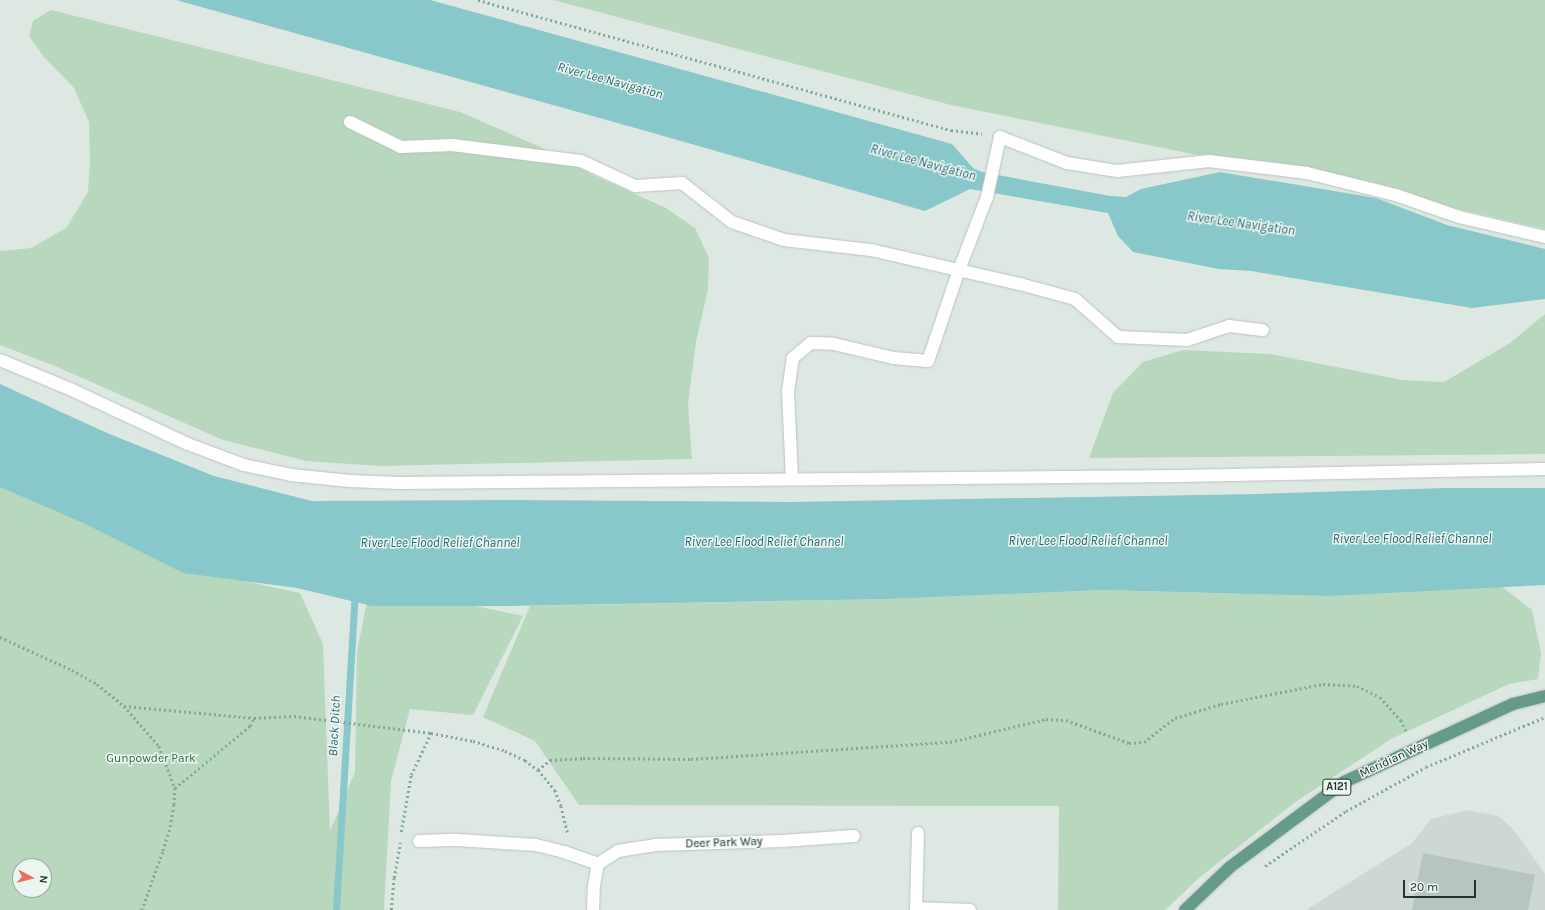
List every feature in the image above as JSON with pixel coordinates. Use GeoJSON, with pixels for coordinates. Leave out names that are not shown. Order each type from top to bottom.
{"type":"FeatureCollection","features":[{"type":"Feature","properties":{"kind":"main road","name":"Meridian Way"},"geometry":{"type":"LineString","coordinates":[[1186,910],[1230,867],[1344,782],[1513,704],[1545,696]]}},
{"type":"Feature","properties":{"kind":"street"},"geometry":{"type":"LineString","coordinates":[[350,122],[401,147],[452,145],[581,162],[635,186],[682,183],[732,222],[784,240],[871,250],[1076,299],[1118,337],[1186,340],[1229,326],[1263,330]]}},
{"type":"Feature","properties":{"kind":"street"},"geometry":{"type":"LineString","coordinates":[[792,479],[788,392],[793,358],[811,343],[834,344],[894,358],[928,361],[959,270],[987,197],[998,142],[1067,164],[1117,171],[1209,161],[1308,173],[1396,195],[1459,217],[1545,237]]}},
{"type":"Feature","properties":{"kind":"street"},"geometry":{"type":"LineString","coordinates":[[0,360],[70,389],[188,444],[244,465],[291,475],[350,481],[399,483],[1179,476],[1545,469]]}},
{"type":"Feature","properties":{"kind":"street"},"geometry":{"type":"LineString","coordinates":[[918,833],[916,908],[970,910]]}},
{"type":"Feature","properties":{"kind":"street","name":"Deer Park Way"},"geometry":{"type":"LineString","coordinates":[[598,864],[618,851],[654,845],[854,836]]}},
{"type":"Feature","properties":{"kind":"street"},"geometry":{"type":"LineString","coordinates":[[419,841],[457,840],[518,843],[548,847],[598,864],[594,885],[593,910]]}},
{"type":"Feature","properties":{"kind":"path"},"geometry":{"type":"LineString","coordinates":[[478,0],[998,142]]}},
{"type":"Feature","properties":{"kind":"path"},"geometry":{"type":"LineString","coordinates":[[0,637],[72,670],[97,684],[124,706],[159,746],[175,788],[171,825],[142,910]]}},
{"type":"Feature","properties":{"kind":"path"},"geometry":{"type":"LineString","coordinates":[[538,770],[550,760],[557,759],[691,759],[950,742],[1046,719],[1066,720],[1129,743],[1144,742],[1175,718],[1221,704],[1323,684],[1357,686],[1380,698],[1401,720],[1415,749]]}},
{"type":"Feature","properties":{"kind":"path"},"geometry":{"type":"LineString","coordinates":[[124,706],[254,718],[294,716],[386,729],[431,733],[473,741],[505,751],[525,760],[538,770],[554,790],[569,831],[564,852]]}},
{"type":"Feature","properties":{"kind":"path"},"geometry":{"type":"LineString","coordinates":[[1262,869],[1346,811],[1426,767],[1545,717]]}},
{"type":"Feature","properties":{"kind":"path"},"geometry":{"type":"LineString","coordinates":[[175,788],[250,726],[254,718]]}},
{"type":"Feature","properties":{"kind":"path"},"geometry":{"type":"LineString","coordinates":[[391,910],[394,878],[411,775],[431,733]]}},
{"type":"Feature","properties":{"kind":"shaded area"},"geometry":{"type":"Polygon","coordinates":[[[1467,810],[1498,816],[1513,829],[1545,874],[1545,910],[1306,910],[1412,843],[1431,819],[1467,810]]]}},
{"type":"Feature","properties":{"kind":"green space"},"geometry":{"type":"Polygon","coordinates":[[[553,0],[1545,0],[1545,229],[1396,195],[951,105],[553,0]]]}},
{"type":"Feature","properties":{"kind":"green space"},"geometry":{"type":"Polygon","coordinates":[[[51,10],[460,112],[538,146],[595,176],[666,208],[695,228],[709,258],[708,289],[696,342],[688,403],[692,459],[380,466],[306,461],[223,440],[55,366],[0,345],[0,251],[31,248],[66,228],[88,192],[90,163],[89,122],[74,88],[44,57],[29,36],[33,21],[51,10]]]}},
{"type":"Feature","properties":{"kind":"green space"},"geometry":{"type":"Polygon","coordinates":[[[1545,314],[1545,454],[1089,458],[1113,393],[1143,362],[1183,350],[1270,354],[1402,380],[1444,382],[1510,343],[1545,314]]]}},
{"type":"Feature","properties":{"kind":"green space","name":"Gunpowder Park"},"geometry":{"type":"Polygon","coordinates":[[[0,485],[186,568],[300,593],[323,644],[330,831],[355,772],[357,652],[369,591],[423,595],[523,616],[473,715],[410,709],[391,781],[384,910],[0,910],[0,485]]]}},
{"type":"Feature","properties":{"kind":"green space"},"geometry":{"type":"Polygon","coordinates":[[[1501,586],[1532,610],[1541,653],[1538,679],[1509,684],[1391,739],[1297,801],[1200,877],[1165,910],[1058,910],[1059,806],[579,805],[535,741],[483,717],[530,606],[890,599],[1103,590],[1329,596],[1501,586]]]}},
{"type":"Feature","properties":{"kind":"water","name":"River Lee Navigation"},"geometry":{"type":"Polygon","coordinates":[[[176,0],[430,0],[952,144],[973,168],[982,172],[1110,196],[1126,197],[1141,189],[1220,172],[1376,198],[1447,225],[1545,249],[1545,299],[1472,308],[1251,271],[1219,269],[1133,252],[1118,236],[1108,213],[970,189],[925,211],[646,131],[176,0]]]}},
{"type":"Feature","properties":{"kind":"water","name":"River Lee Flood Relief Channel"},"geometry":{"type":"Polygon","coordinates":[[[0,384],[107,433],[214,476],[312,501],[511,500],[790,502],[1258,494],[1447,488],[1545,488],[1545,585],[1329,596],[1103,590],[890,599],[504,606],[372,606],[297,588],[183,573],[83,523],[0,487],[0,384]]]}},
{"type":"Feature","properties":{"kind":"building"},"geometry":{"type":"Polygon","coordinates":[[[1423,853],[1535,875],[1528,910],[1412,910],[1423,853]]]}},
{"type":"Feature","properties":{"kind":"waterway","name":"Black Ditch"},"geometry":{"type":"LineString","coordinates":[[336,910],[355,593]]}}]}
